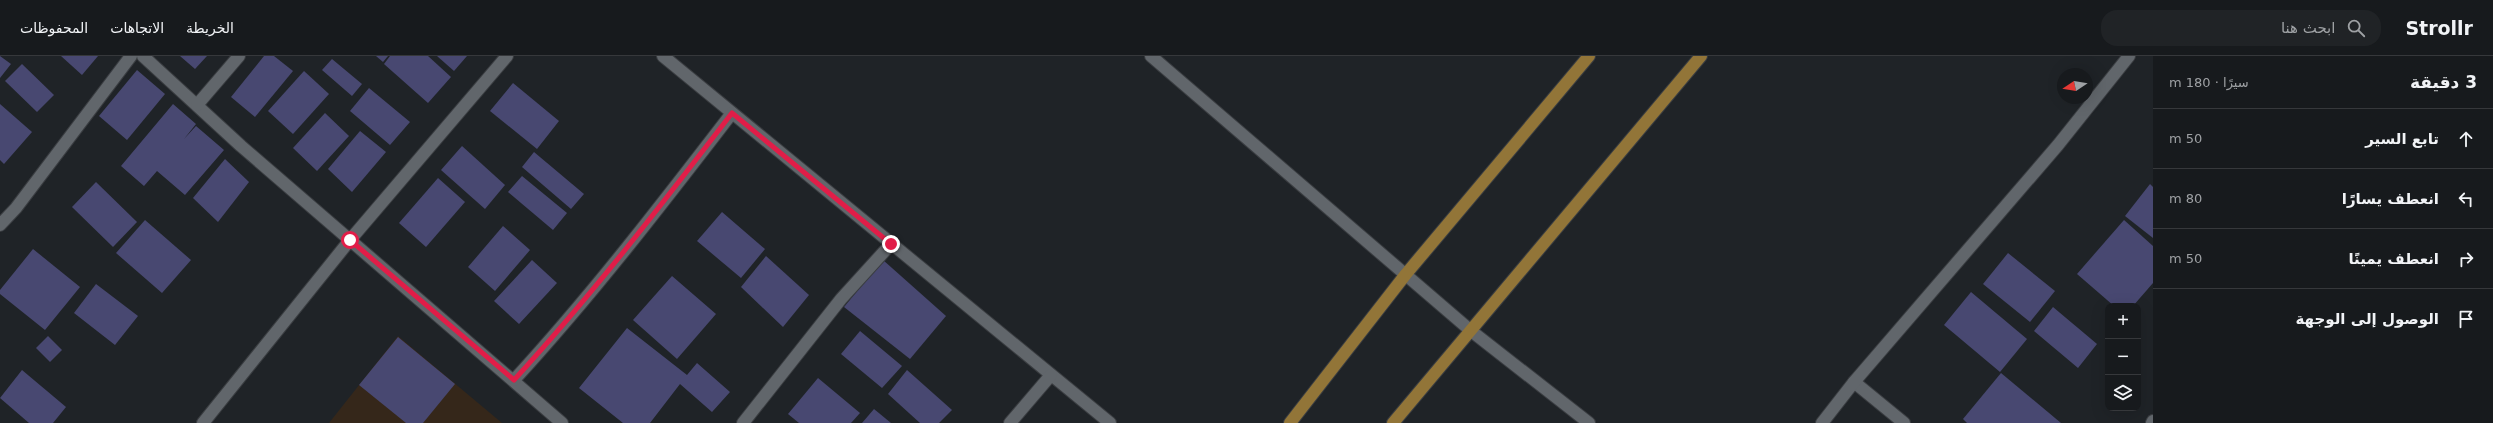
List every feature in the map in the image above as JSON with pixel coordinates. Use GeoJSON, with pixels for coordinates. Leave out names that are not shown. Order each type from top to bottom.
{"type":"FeatureCollection","features":[{"type":"Feature","properties":{"kind":"main road"},"geometry":{"type":"LineString","coordinates":[[1290,423],[1406,274],[1589,56]]}},
{"type":"Feature","properties":{"kind":"main road"},"geometry":{"type":"LineString","coordinates":[[1393,423],[1701,56]]}},
{"type":"Feature","properties":{"kind":"street"},"geometry":{"type":"LineString","coordinates":[[0,225],[16,208],[130,56]]}},
{"type":"Feature","properties":{"kind":"street"},"geometry":{"type":"LineString","coordinates":[[143,56],[196,106],[562,423]]}},
{"type":"Feature","properties":{"kind":"street"},"geometry":{"type":"LineString","coordinates":[[196,106],[238,56]]}},
{"type":"Feature","properties":{"kind":"street"},"geometry":{"type":"LineString","coordinates":[[203,423],[350,240],[507,56]]}},
{"type":"Feature","properties":{"kind":"street"},"geometry":{"type":"LineString","coordinates":[[663,56],[1110,423]]}},
{"type":"Feature","properties":{"kind":"street"},"geometry":{"type":"LineString","coordinates":[[1151,56],[1470,330],[1589,423]]}},
{"type":"Feature","properties":{"kind":"street"},"geometry":{"type":"LineString","coordinates":[[1822,423],[1854,382],[2058,145],[2129,56]]}},
{"type":"Feature","properties":{"kind":"street"},"geometry":{"type":"LineString","coordinates":[[514,380],[554,336],[638,236],[732,113]]}},
{"type":"Feature","properties":{"kind":"street"},"geometry":{"type":"LineString","coordinates":[[743,423],[841,299],[891,244]]}},
{"type":"Feature","properties":{"kind":"street"},"geometry":{"type":"LineString","coordinates":[[1010,423],[1051,375]]}},
{"type":"Feature","properties":{"kind":"street"},"geometry":{"type":"LineString","coordinates":[[1854,382],[1904,423]]}},
{"type":"Feature","properties":{"kind":"shaded area"},"geometry":{"type":"Polygon","coordinates":[[[398,336],[502,423],[329,423],[398,336]]]}},
{"type":"Feature","properties":{"kind":"building"},"geometry":{"type":"Polygon","coordinates":[[[0,56],[11,64],[0,78],[0,56]]]}},
{"type":"Feature","properties":{"kind":"building"},"geometry":{"type":"Polygon","coordinates":[[[61,56],[98,56],[82,75],[61,56]]]}},
{"type":"Feature","properties":{"kind":"building"},"geometry":{"type":"Polygon","coordinates":[[[180,56],[207,56],[195,69],[180,56]]]}},
{"type":"Feature","properties":{"kind":"building"},"geometry":{"type":"Polygon","coordinates":[[[264,56],[274,56],[293,71],[255,117],[231,97],[264,56]]]}},
{"type":"Feature","properties":{"kind":"building"},"geometry":{"type":"Polygon","coordinates":[[[376,56],[388,56],[383,62],[376,56]]]}},
{"type":"Feature","properties":{"kind":"building"},"geometry":{"type":"Polygon","coordinates":[[[390,56],[428,56],[451,77],[428,103],[384,64],[390,56]]]}},
{"type":"Feature","properties":{"kind":"building"},"geometry":{"type":"Polygon","coordinates":[[[437,56],[467,56],[454,71],[437,56]]]}},
{"type":"Feature","properties":{"kind":"building"},"geometry":{"type":"Polygon","coordinates":[[[332,59],[362,84],[352,96],[322,70],[332,59]]]}},
{"type":"Feature","properties":{"kind":"building"},"geometry":{"type":"Polygon","coordinates":[[[22,64],[54,95],[37,112],[5,81],[22,64]]]}},
{"type":"Feature","properties":{"kind":"building"},"geometry":{"type":"Polygon","coordinates":[[[137,70],[165,94],[127,140],[99,116],[137,70]]]}},
{"type":"Feature","properties":{"kind":"building"},"geometry":{"type":"Polygon","coordinates":[[[304,71],[329,94],[293,134],[268,111],[304,71]]]}},
{"type":"Feature","properties":{"kind":"building"},"geometry":{"type":"Polygon","coordinates":[[[513,83],[559,121],[537,149],[490,111],[513,83]]]}},
{"type":"Feature","properties":{"kind":"building"},"geometry":{"type":"Polygon","coordinates":[[[369,88],[410,122],[390,145],[350,111],[369,88]]]}},
{"type":"Feature","properties":{"kind":"building"},"geometry":{"type":"Polygon","coordinates":[[[0,104],[32,132],[4,164],[0,160],[0,104]]]}},
{"type":"Feature","properties":{"kind":"building"},"geometry":{"type":"Polygon","coordinates":[[[173,104],[196,124],[184,139],[196,126],[224,150],[185,195],[157,171],[144,186],[121,166],[173,104]]]}},
{"type":"Feature","properties":{"kind":"building"},"geometry":{"type":"Polygon","coordinates":[[[325,113],[349,136],[317,171],[293,148],[325,113]]]}},
{"type":"Feature","properties":{"kind":"building"},"geometry":{"type":"Polygon","coordinates":[[[360,131],[386,152],[352,192],[328,169],[360,131]]]}},
{"type":"Feature","properties":{"kind":"building"},"geometry":{"type":"Polygon","coordinates":[[[462,146],[505,185],[485,209],[441,170],[462,146]]]}},
{"type":"Feature","properties":{"kind":"building"},"geometry":{"type":"Polygon","coordinates":[[[534,152],[584,194],[571,209],[522,167],[534,152]]]}},
{"type":"Feature","properties":{"kind":"building"},"geometry":{"type":"Polygon","coordinates":[[[225,159],[249,182],[218,222],[193,198],[225,159]]]}},
{"type":"Feature","properties":{"kind":"building"},"geometry":{"type":"Polygon","coordinates":[[[522,176],[567,213],[553,230],[508,192],[522,176]]]}},
{"type":"Feature","properties":{"kind":"building"},"geometry":{"type":"Polygon","coordinates":[[[438,178],[465,202],[426,247],[399,223],[438,178]]]}},
{"type":"Feature","properties":{"kind":"building"},"geometry":{"type":"Polygon","coordinates":[[[96,182],[137,222],[113,247],[72,207],[96,182]]]}},
{"type":"Feature","properties":{"kind":"building"},"geometry":{"type":"Polygon","coordinates":[[[2150,184],[2153,187],[2153,238],[2125,216],[2150,184]]]}},
{"type":"Feature","properties":{"kind":"building"},"geometry":{"type":"Polygon","coordinates":[[[722,212],[765,249],[741,278],[697,241],[722,212]]]}},
{"type":"Feature","properties":{"kind":"building"},"geometry":{"type":"Polygon","coordinates":[[[145,220],[191,260],[162,293],[116,253],[145,220]]]}},
{"type":"Feature","properties":{"kind":"building"},"geometry":{"type":"Polygon","coordinates":[[[2124,220],[2153,246],[2153,283],[2136,303],[2111,303],[2077,274],[2124,220]]]}},
{"type":"Feature","properties":{"kind":"building"},"geometry":{"type":"Polygon","coordinates":[[[503,226],[530,250],[495,291],[468,267],[503,226]]]}},
{"type":"Feature","properties":{"kind":"building"},"geometry":{"type":"Polygon","coordinates":[[[33,249],[80,287],[45,330],[0,294],[0,290],[33,249]]]}},
{"type":"Feature","properties":{"kind":"building"},"geometry":{"type":"Polygon","coordinates":[[[2008,253],[2055,291],[2030,322],[1983,284],[2008,253]]]}},
{"type":"Feature","properties":{"kind":"building"},"geometry":{"type":"Polygon","coordinates":[[[766,256],[809,295],[783,327],[741,287],[766,256]]]}},
{"type":"Feature","properties":{"kind":"building"},"geometry":{"type":"Polygon","coordinates":[[[532,260],[557,283],[519,324],[494,301],[532,260]]]}},
{"type":"Feature","properties":{"kind":"building"},"geometry":{"type":"Polygon","coordinates":[[[883,260],[946,316],[910,359],[844,307],[883,260]]]}},
{"type":"Feature","properties":{"kind":"building"},"geometry":{"type":"Polygon","coordinates":[[[672,276],[716,314],[677,359],[633,320],[672,276]]]}},
{"type":"Feature","properties":{"kind":"building"},"geometry":{"type":"Polygon","coordinates":[[[96,284],[138,316],[115,345],[74,313],[96,284]]]}},
{"type":"Feature","properties":{"kind":"building"},"geometry":{"type":"Polygon","coordinates":[[[1971,292],[2027,339],[2000,372],[1944,325],[1971,292]]]}},
{"type":"Feature","properties":{"kind":"building"},"geometry":{"type":"Polygon","coordinates":[[[2053,307],[2097,344],[2078,368],[2034,331],[2053,307]]]}},
{"type":"Feature","properties":{"kind":"building"},"geometry":{"type":"Polygon","coordinates":[[[627,328],[687,375],[697,363],[730,392],[712,412],[680,384],[650,423],[623,423],[579,388],[627,328]]]}},
{"type":"Feature","properties":{"kind":"building"},"geometry":{"type":"Polygon","coordinates":[[[860,331],[902,366],[882,388],[841,354],[860,331]]]}},
{"type":"Feature","properties":{"kind":"building"},"geometry":{"type":"Polygon","coordinates":[[[48,336],[62,350],[50,362],[36,348],[48,336]]]}},
{"type":"Feature","properties":{"kind":"building"},"geometry":{"type":"Polygon","coordinates":[[[398,337],[455,384],[423,423],[406,423],[359,385],[398,337]]]}},
{"type":"Feature","properties":{"kind":"building"},"geometry":{"type":"Polygon","coordinates":[[[22,370],[66,407],[53,423],[29,423],[0,398],[22,370]]]}},
{"type":"Feature","properties":{"kind":"building"},"geometry":{"type":"Polygon","coordinates":[[[907,370],[952,410],[939,423],[920,423],[888,394],[907,370]]]}},
{"type":"Feature","properties":{"kind":"building"},"geometry":{"type":"Polygon","coordinates":[[[2001,373],[2061,423],[1967,423],[1963,419],[2001,373]]]}},
{"type":"Feature","properties":{"kind":"building"},"geometry":{"type":"Polygon","coordinates":[[[818,378],[860,413],[851,423],[799,423],[788,414],[818,378]]]}},
{"type":"Feature","properties":{"kind":"building"},"geometry":{"type":"Polygon","coordinates":[[[874,409],[891,423],[862,423],[874,409]]]}},
{"type":"Feature","properties":{"kind":"route"},"geometry":{"type":"LineString","coordinates":[[350,240],[514,380],[554,336],[638,236],[732,113],[891,244]]}}]}
